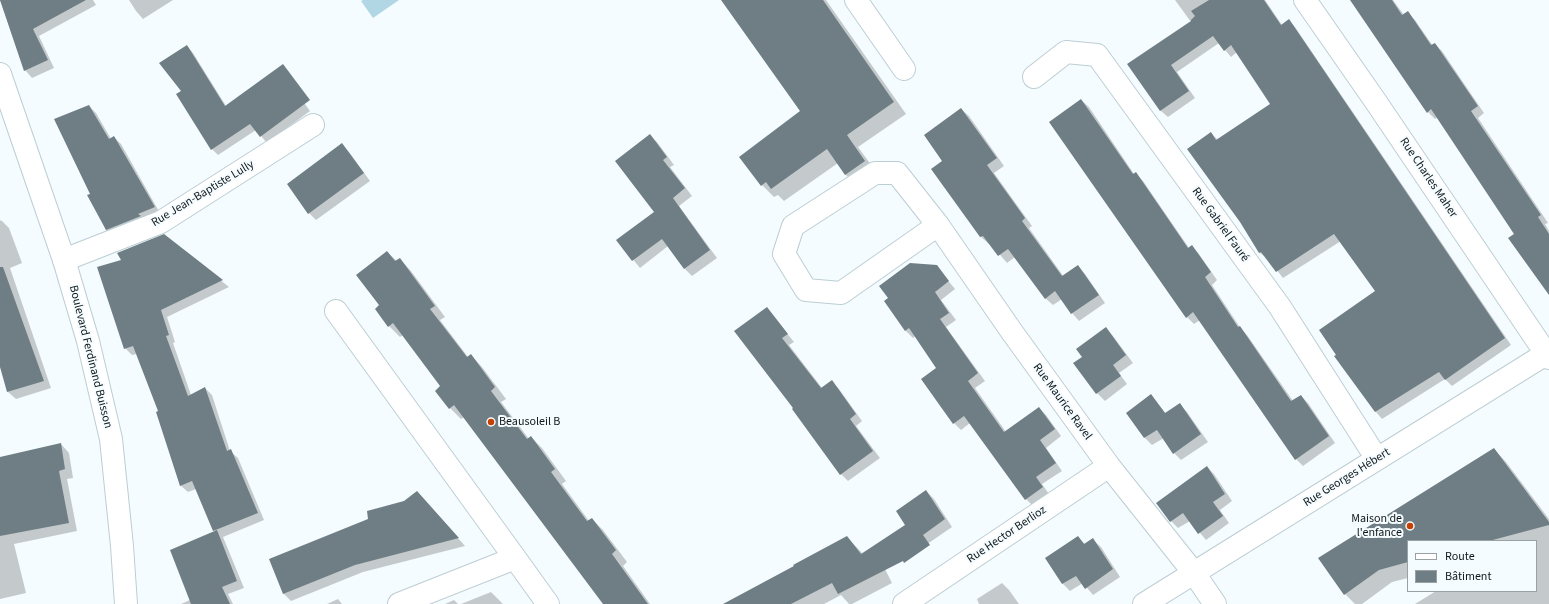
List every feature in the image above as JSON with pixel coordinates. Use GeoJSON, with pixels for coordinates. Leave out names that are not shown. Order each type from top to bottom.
{"type":"FeatureCollection","features":[{"type":"Feature","properties":{"kind":"street"},"geometry":{"type":"LineString","coordinates":[[856,0],[904,69]]}},
{"type":"Feature","properties":{"kind":"street","name":"Rue Charles Maher"},"geometry":{"type":"LineString","coordinates":[[1305,0],[1548,354]]}},
{"type":"Feature","properties":{"kind":"street","name":"Rue Gabriel Fauré"},"geometry":{"type":"LineString","coordinates":[[1034,77],[1066,52],[1097,55],[1280,307],[1377,459]]}},
{"type":"Feature","properties":{"kind":"street","name":"Boulevard Ferdinand Buisson"},"geometry":{"type":"LineString","coordinates":[[0,74],[64,260],[88,341],[111,439],[122,546],[126,604]]}},
{"type":"Feature","properties":{"kind":"street","name":"Rue Jean-Baptiste Lully"},"geometry":{"type":"LineString","coordinates":[[64,260],[161,222],[314,125]]}},
{"type":"Feature","properties":{"kind":"street","name":"Rue Maurice Ravel"},"geometry":{"type":"LineString","coordinates":[[938,225],[841,293],[806,290],[784,254],[793,226],[875,173],[897,173],[938,225],[1012,332],[1109,466],[1194,573],[1215,604]]}},
{"type":"Feature","properties":{"kind":"street"},"geometry":{"type":"LineString","coordinates":[[336,311],[548,604]]}},
{"type":"Feature","properties":{"kind":"street","name":"Rue Georges Hébert"},"geometry":{"type":"LineString","coordinates":[[1144,604],[1548,354]]}},
{"type":"Feature","properties":{"kind":"street","name":"Rue Hector Berlioz"},"geometry":{"type":"LineString","coordinates":[[904,604],[1109,466]]}},
{"type":"Feature","properties":{"kind":"street"},"geometry":{"type":"LineString","coordinates":[[399,604],[515,558]]}},
{"type":"Feature","properties":{"kind":"water"},"geometry":{"type":"Polygon","coordinates":[[[399,0],[373,18],[361,1],[399,0]]]}},
{"type":"Feature","properties":{"kind":"building"},"geometry":{"type":"Polygon","coordinates":[[[0,0],[86,0],[33,29],[48,60],[24,71],[0,0]]]}},
{"type":"Feature","properties":{"kind":"building"},"geometry":{"type":"Polygon","coordinates":[[[721,0],[823,0],[894,102],[847,135],[865,161],[845,175],[827,149],[771,189],[766,182],[761,186],[739,157],[800,111],[721,0]]]}},
{"type":"Feature","properties":{"kind":"building"},"geometry":{"type":"Polygon","coordinates":[[[1209,0],[1264,0],[1281,25],[1289,19],[1505,338],[1445,380],[1439,372],[1375,412],[1334,356],[1336,355],[1319,330],[1375,291],[1334,234],[1276,272],[1261,252],[1259,253],[1240,222],[1187,149],[1211,132],[1216,140],[1270,104],[1231,45],[1224,51],[1213,36],[1171,65],[1189,91],[1160,111],[1127,64],[1191,21],[1195,16],[1191,11],[1209,0]]]}},
{"type":"Feature","properties":{"kind":"building"},"geometry":{"type":"Polygon","coordinates":[[[1350,0],[1392,0],[1402,15],[1408,11],[1431,45],[1435,43],[1478,106],[1471,111],[1541,215],[1538,217],[1549,234],[1549,295],[1508,238],[1514,234],[1431,109],[1427,113],[1350,0]]]}},
{"type":"Feature","properties":{"kind":"building"},"geometry":{"type":"Polygon","coordinates":[[[187,45],[225,106],[283,64],[310,100],[260,137],[250,124],[211,150],[176,94],[181,91],[159,63],[187,45]]]}},
{"type":"Feature","properties":{"kind":"building"},"geometry":{"type":"Polygon","coordinates":[[[1081,99],[1133,174],[1136,172],[1188,248],[1192,245],[1211,272],[1205,277],[1238,327],[1240,326],[1291,401],[1301,395],[1329,436],[1295,460],[1193,312],[1186,318],[1049,122],[1081,99]]]}},
{"type":"Feature","properties":{"kind":"building"},"geometry":{"type":"Polygon","coordinates":[[[89,105],[109,139],[114,136],[155,207],[138,214],[141,216],[106,230],[87,195],[90,194],[54,119],[89,105]]]}},
{"type":"Feature","properties":{"kind":"building"},"geometry":{"type":"Polygon","coordinates":[[[961,108],[997,158],[987,165],[1025,218],[1022,221],[1062,276],[1078,265],[1099,295],[1071,314],[1055,291],[1045,299],[1008,249],[998,256],[983,236],[980,237],[931,169],[942,161],[924,135],[961,108]]]}},
{"type":"Feature","properties":{"kind":"building"},"geometry":{"type":"Polygon","coordinates":[[[650,134],[667,157],[663,160],[685,188],[673,198],[710,250],[684,269],[662,239],[632,261],[616,240],[654,212],[615,161],[650,134]]]}},
{"type":"Feature","properties":{"kind":"building"},"geometry":{"type":"Polygon","coordinates":[[[342,143],[364,173],[308,214],[287,184],[342,143]]]}},
{"type":"Feature","properties":{"kind":"building"},"geometry":{"type":"Polygon","coordinates":[[[164,234],[223,280],[161,310],[169,335],[166,336],[188,396],[205,387],[227,451],[231,449],[258,513],[213,531],[192,481],[180,486],[156,412],[158,411],[133,346],[124,349],[97,267],[121,260],[117,253],[164,234]]]}},
{"type":"Feature","properties":{"kind":"building","name":"Beausoleil B"},"geometry":{"type":"Polygon","coordinates":[[[387,251],[395,261],[400,258],[435,306],[430,309],[467,357],[471,354],[495,387],[491,391],[527,439],[531,436],[555,469],[551,472],[587,521],[592,518],[616,550],[612,554],[648,604],[603,604],[454,405],[449,409],[435,391],[440,386],[393,323],[388,327],[375,309],[379,305],[356,275],[387,251]]]}},
{"type":"Feature","properties":{"kind":"building"},"geometry":{"type":"Polygon","coordinates":[[[910,263],[937,265],[949,281],[935,292],[949,313],[940,319],[978,373],[968,381],[1004,432],[1039,407],[1055,429],[1040,440],[1056,463],[1036,477],[1043,487],[1025,500],[964,416],[953,424],[921,379],[936,368],[909,328],[905,331],[884,301],[888,298],[879,286],[910,263]]]}},
{"type":"Feature","properties":{"kind":"building"},"geometry":{"type":"Polygon","coordinates":[[[0,267],[3,267],[44,381],[7,392],[0,367],[0,267]]]}},
{"type":"Feature","properties":{"kind":"building"},"geometry":{"type":"Polygon","coordinates":[[[767,307],[788,334],[782,338],[821,388],[832,380],[856,414],[850,419],[873,451],[840,475],[792,409],[793,408],[734,331],[767,307]]]}},
{"type":"Feature","properties":{"kind":"building"},"geometry":{"type":"Polygon","coordinates":[[[1106,327],[1126,355],[1113,365],[1121,376],[1096,394],[1073,363],[1082,357],[1076,349],[1106,327]]]}},
{"type":"Feature","properties":{"kind":"building"},"geometry":{"type":"Polygon","coordinates":[[[1151,394],[1165,413],[1180,403],[1201,434],[1173,454],[1157,430],[1144,438],[1126,413],[1151,394]]]}},
{"type":"Feature","properties":{"kind":"building"},"geometry":{"type":"Polygon","coordinates":[[[61,443],[65,469],[59,471],[69,523],[0,536],[0,457],[61,443]]]}},
{"type":"Feature","properties":{"kind":"building","name":"Maison de l'enfance"},"geometry":{"type":"Polygon","coordinates":[[[1494,448],[1549,522],[1549,525],[1493,540],[1407,540],[1407,562],[1379,570],[1344,595],[1318,558],[1494,448]]]}},
{"type":"Feature","properties":{"kind":"building"},"geometry":{"type":"Polygon","coordinates":[[[1207,466],[1225,494],[1213,502],[1223,516],[1198,534],[1183,513],[1170,522],[1156,503],[1207,466]]]}},
{"type":"Feature","properties":{"kind":"building"},"geometry":{"type":"Polygon","coordinates":[[[926,490],[945,519],[923,535],[930,545],[904,563],[903,561],[838,594],[832,583],[791,604],[723,604],[847,536],[861,554],[905,525],[896,511],[926,490]]]}},
{"type":"Feature","properties":{"kind":"building"},"geometry":{"type":"Polygon","coordinates":[[[417,491],[459,538],[355,565],[283,594],[269,559],[368,519],[367,511],[404,501],[417,491]]]}},
{"type":"Feature","properties":{"kind":"building"},"geometry":{"type":"Polygon","coordinates":[[[217,530],[237,581],[222,587],[230,604],[191,604],[170,550],[217,530]]]}},
{"type":"Feature","properties":{"kind":"building"},"geometry":{"type":"Polygon","coordinates":[[[1078,536],[1084,544],[1093,538],[1113,569],[1085,589],[1076,576],[1062,584],[1045,558],[1078,536]]]}},
{"type":"Feature","properties":{"kind":"place","name":"Beausoleil B"},"geometry":{"type":"Point","coordinates":[491,422]}},
{"type":"Feature","properties":{"kind":"place","name":"Maison de l'enfance"},"geometry":{"type":"Point","coordinates":[1410,526]}}]}
